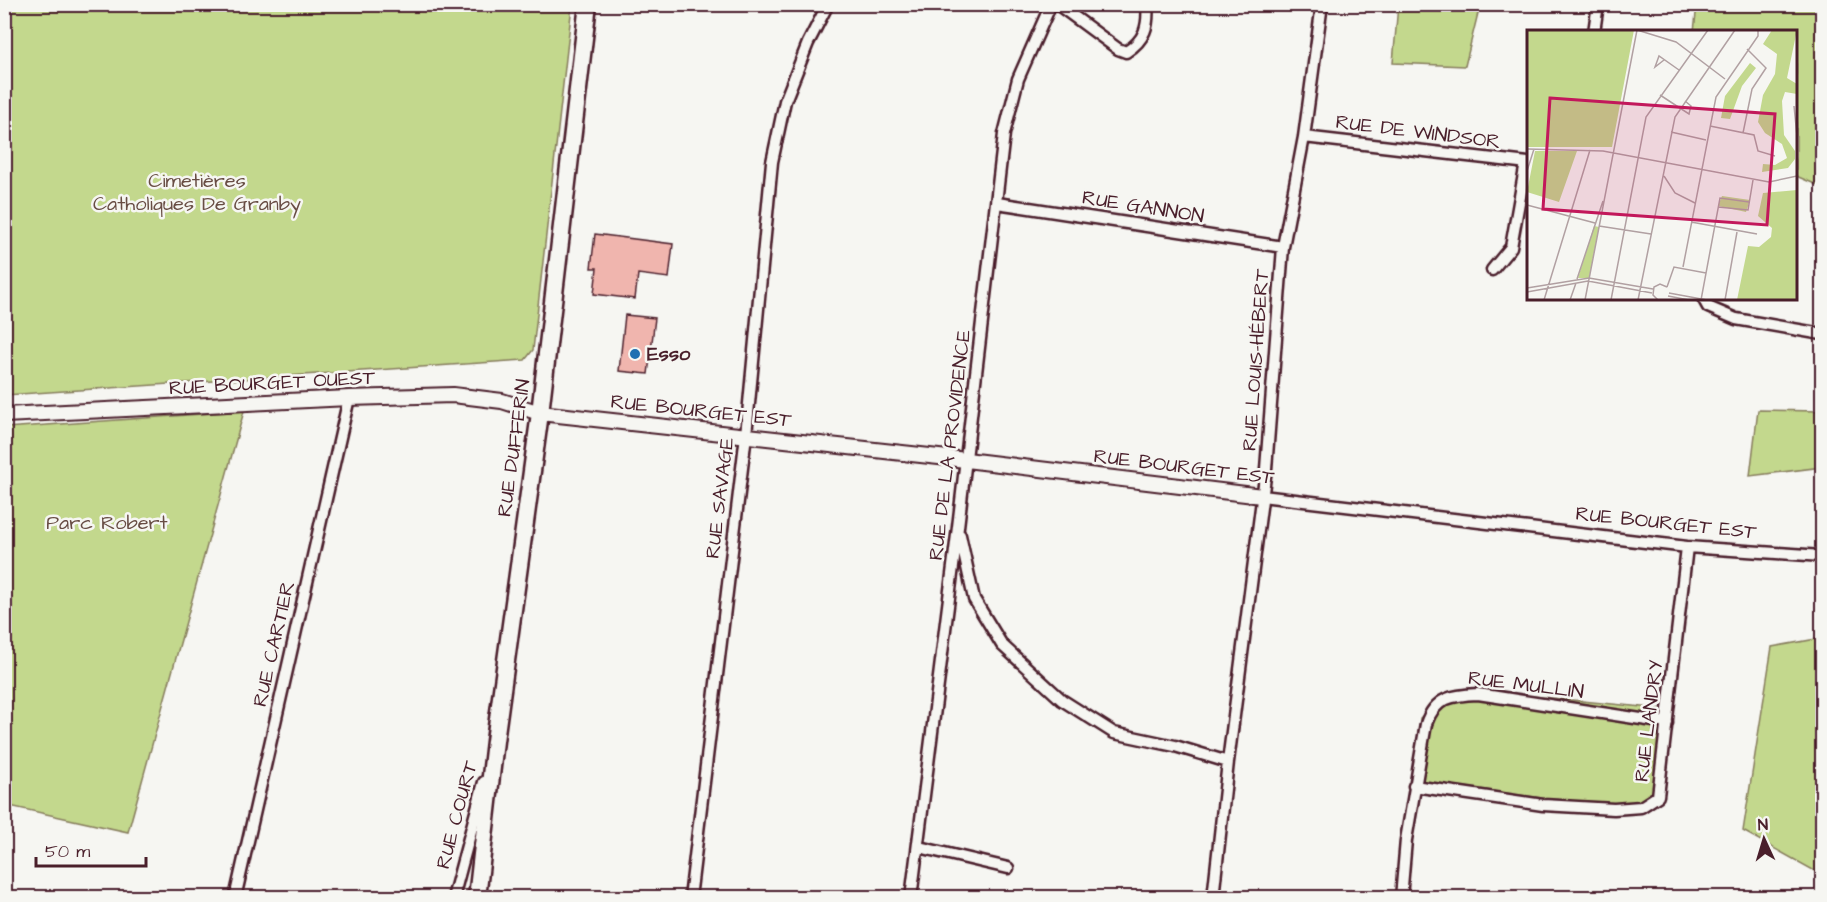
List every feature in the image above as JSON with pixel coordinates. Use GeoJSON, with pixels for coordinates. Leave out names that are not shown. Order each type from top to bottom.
{"type":"FeatureCollection","features":[{"type":"Feature","properties":{"kind":"main road","name":"RUE DUFFERIN"},"geometry":{"type":"LineString","coordinates":[[477,897],[495,741],[540,413],[588,4]]}},
{"type":"Feature","properties":{"kind":"street","name":"RUE SAVAGE"},"geometry":{"type":"LineString","coordinates":[[690,897],[746,435],[772,162],[785,101],[808,43],[828,4]]}},
{"type":"Feature","properties":{"kind":"street","name":"RUE DE LA PROVIDENCE"},"geometry":{"type":"LineString","coordinates":[[911,897],[1004,134],[1018,79],[1051,4]]}},
{"type":"Feature","properties":{"kind":"street"},"geometry":{"type":"LineString","coordinates":[[1057,4],[1118,49],[1126,52],[1141,41],[1146,31],[1147,4]]}},
{"type":"Feature","properties":{"kind":"street","name":"RUE LOUIS-HÉBERT"},"geometry":{"type":"LineString","coordinates":[[1214,897],[1228,762],[1266,469],[1283,247],[1304,137],[1322,4]]}},
{"type":"Feature","properties":{"kind":"street"},"geometry":{"type":"LineString","coordinates":[[1594,30],[1598,4]]}},
{"type":"Feature","properties":{"kind":"street","name":"RUE DE WINDSOR"},"geometry":{"type":"LineString","coordinates":[[1304,137],[1527,163]]}},
{"type":"Feature","properties":{"kind":"street"},"geometry":{"type":"LineString","coordinates":[[1492,270],[1511,247],[1527,163]]}},
{"type":"Feature","properties":{"kind":"street","name":"RUE GANNON"},"geometry":{"type":"LineString","coordinates":[[997,203],[1283,247]]}},
{"type":"Feature","properties":{"kind":"street"},"geometry":{"type":"LineString","coordinates":[[1704,300],[1708,307],[1737,319],[1822,334]]}},
{"type":"Feature","properties":{"kind":"street","name":"RUE BOURGET OUEST"},"geometry":{"type":"LineString","coordinates":[[4,415],[453,395],[502,401],[540,413]]}},
{"type":"Feature","properties":{"kind":"street","name":"RUE CARTIER"},"geometry":{"type":"LineString","coordinates":[[235,897],[350,398]]}},
{"type":"Feature","properties":{"kind":"street","name":"RUE BOURGET EST"},"geometry":{"type":"LineString","coordinates":[[540,413],[966,460],[1687,547],[1822,556]]}},
{"type":"Feature","properties":{"kind":"street"},"geometry":{"type":"LineString","coordinates":[[958,526],[974,599],[1002,645],[1062,700],[1114,733],[1175,746],[1228,762]]}},
{"type":"Feature","properties":{"kind":"street","name":"RUE LANDRY"},"geometry":{"type":"LineString","coordinates":[[1414,786],[1543,805],[1614,809],[1641,807],[1658,796],[1687,547]]}},
{"type":"Feature","properties":{"kind":"street","name":"RUE MULLIN"},"geometry":{"type":"LineString","coordinates":[[1401,897],[1414,786],[1429,713],[1437,704],[1455,695],[1478,694],[1667,723]]}},
{"type":"Feature","properties":{"kind":"street","name":"RUE COURT"},"geometry":{"type":"LineString","coordinates":[[453,897],[495,741]]}},
{"type":"Feature","properties":{"kind":"street"},"geometry":{"type":"LineString","coordinates":[[918,847],[1008,868]]}},
{"type":"Feature","properties":{"kind":"green space","name":"Cimetières Catholiques De Granby"},"geometry":{"type":"Polygon","coordinates":[[[5,4],[572,5],[533,350],[525,360],[5,395],[5,4]]]}},
{"type":"Feature","properties":{"kind":"green space"},"geometry":{"type":"Polygon","coordinates":[[[1398,5],[1480,5],[1465,66],[1393,63],[1398,5]]]}},
{"type":"Feature","properties":{"kind":"green space"},"geometry":{"type":"Polygon","coordinates":[[[1697,5],[1822,5],[1822,187],[1797,176],[1797,30],[1694,30],[1697,5]]]}},
{"type":"Feature","properties":{"kind":"green space"},"geometry":{"type":"Polygon","coordinates":[[[1758,410],[1822,411],[1822,467],[1750,476],[1758,410]]]}},
{"type":"Feature","properties":{"kind":"green space","name":"Parc Robert"},"geometry":{"type":"Polygon","coordinates":[[[244,411],[128,832],[5,805],[5,428],[244,411]]]}},
{"type":"Feature","properties":{"kind":"green space"},"geometry":{"type":"Polygon","coordinates":[[[1822,638],[1822,875],[1743,831],[1772,647],[1822,638]]]}},
{"type":"Feature","properties":{"kind":"green space"},"geometry":{"type":"Polygon","coordinates":[[[1471,690],[1672,710],[1656,795],[1650,809],[1603,807],[1416,780],[1420,718],[1445,694],[1471,690]]]}},
{"type":"Feature","properties":{"kind":"building"},"geometry":{"type":"Polygon","coordinates":[[[595,234],[673,244],[669,278],[638,274],[635,299],[594,294],[597,268],[591,268],[595,234]]]}},
{"type":"Feature","properties":{"kind":"building"},"geometry":{"type":"Polygon","coordinates":[[[625,315],[655,318],[648,374],[619,371],[625,315]]]}},
{"type":"Feature","properties":{"kind":"place","name":"Esso"},"geometry":{"type":"Point","coordinates":[635,354]}}]}
